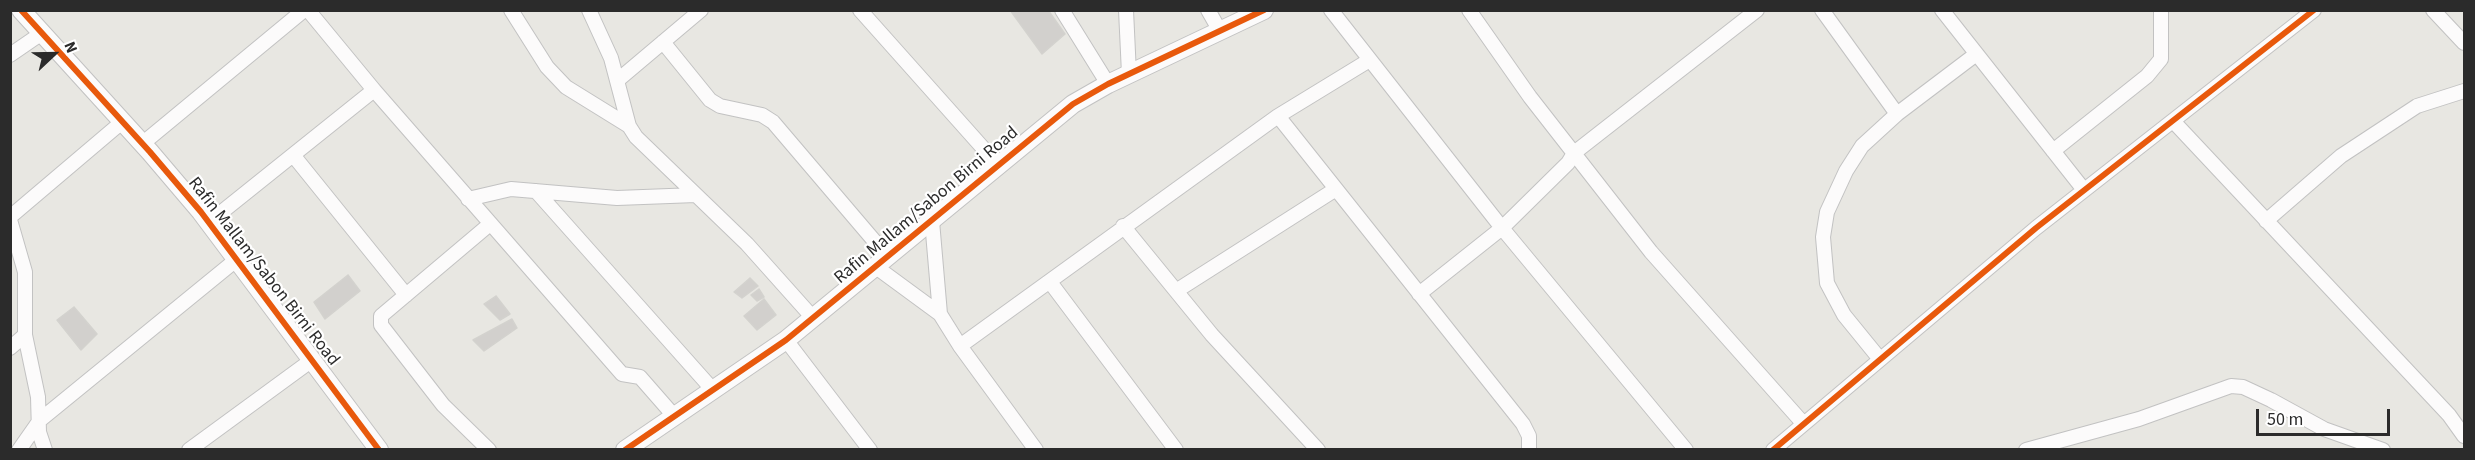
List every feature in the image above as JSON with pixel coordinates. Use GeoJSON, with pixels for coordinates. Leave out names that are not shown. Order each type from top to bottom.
{"type":"FeatureCollection","features":[{"type":"Feature","properties":{"kind":"street","name":"Rafin Mallam/Sabon Birni Road"},"geometry":{"type":"LineString","coordinates":[[21,10],[142,144],[208,223],[312,360],[372,447]]}},
{"type":"Feature","properties":{"kind":"street"},"geometry":{"type":"LineString","coordinates":[[142,144],[306,10],[622,375],[640,377],[675,417]]}},
{"type":"Feature","properties":{"kind":"street"},"geometry":{"type":"LineString","coordinates":[[511,10],[547,67],[566,87],[629,126],[643,145],[747,244],[814,319]]}},
{"type":"Feature","properties":{"kind":"street"},"geometry":{"type":"LineString","coordinates":[[589,10],[611,58],[629,126]]}},
{"type":"Feature","properties":{"kind":"street"},"geometry":{"type":"LineString","coordinates":[[618,80],[701,10]]}},
{"type":"Feature","properties":{"kind":"street"},"geometry":{"type":"LineString","coordinates":[[860,10],[999,166]]}},
{"type":"Feature","properties":{"kind":"street"},"geometry":{"type":"LineString","coordinates":[[1062,10],[1108,84]]}},
{"type":"Feature","properties":{"kind":"street"},"geometry":{"type":"LineString","coordinates":[[1126,10],[1129,74]]}},
{"type":"Feature","properties":{"kind":"street"},"geometry":{"type":"LineString","coordinates":[[1208,10],[1220,31]]}},
{"type":"Feature","properties":{"kind":"street","name":"Rafin Mallam/Sabon Birni Road"},"geometry":{"type":"LineString","coordinates":[[625,450],[814,319],[1073,104],[1108,84],[1264,10]]}},
{"type":"Feature","properties":{"kind":"street"},"geometry":{"type":"LineString","coordinates":[[1331,10],[1368,61],[1502,228],[1686,450]]}},
{"type":"Feature","properties":{"kind":"street"},"geometry":{"type":"LineString","coordinates":[[1469,10],[1530,97],[1651,252],[1802,422]]}},
{"type":"Feature","properties":{"kind":"street"},"geometry":{"type":"LineString","coordinates":[[1419,294],[1502,228],[1568,163],[1574,153],[1757,10]]}},
{"type":"Feature","properties":{"kind":"street"},"geometry":{"type":"LineString","coordinates":[[1822,10],[1897,114]]}},
{"type":"Feature","properties":{"kind":"street"},"geometry":{"type":"LineString","coordinates":[[1942,10],[1975,55],[2084,190]]}},
{"type":"Feature","properties":{"kind":"street"},"geometry":{"type":"LineString","coordinates":[[2053,151],[2147,76],[2161,59],[2161,10]]}},
{"type":"Feature","properties":{"kind":"street"},"geometry":{"type":"LineString","coordinates":[[1776,448],[1802,422],[2084,190],[2314,10]]}},
{"type":"Feature","properties":{"kind":"street"},"geometry":{"type":"LineString","coordinates":[[2433,10],[2464,43]]}},
{"type":"Feature","properties":{"kind":"street"},"geometry":{"type":"LineString","coordinates":[[10,55],[42,33]]}},
{"type":"Feature","properties":{"kind":"street"},"geometry":{"type":"LineString","coordinates":[[663,42],[710,100],[720,106],[762,115],[773,122],[882,262],[940,314],[960,346],[1036,450]]}},
{"type":"Feature","properties":{"kind":"street"},"geometry":{"type":"LineString","coordinates":[[1879,358],[1844,315],[1827,283],[1823,237],[1827,212],[1846,171],[1862,146],[1897,114],[1975,55]]}},
{"type":"Feature","properties":{"kind":"street"},"geometry":{"type":"LineString","coordinates":[[960,346],[1278,116],[1368,61]]}},
{"type":"Feature","properties":{"kind":"street"},"geometry":{"type":"LineString","coordinates":[[208,223],[374,90]]}},
{"type":"Feature","properties":{"kind":"street"},"geometry":{"type":"LineString","coordinates":[[2265,221],[2341,156],[2417,106],[2464,91]]}},
{"type":"Feature","properties":{"kind":"street"},"geometry":{"type":"LineString","coordinates":[[1278,116],[1523,424],[1528,436],[1529,450]]}},
{"type":"Feature","properties":{"kind":"street"},"geometry":{"type":"LineString","coordinates":[[2173,121],[2449,415],[2464,436]]}},
{"type":"Feature","properties":{"kind":"street"},"geometry":{"type":"LineString","coordinates":[[45,450],[39,432],[40,420],[25,335],[25,272],[10,218],[122,122]]}},
{"type":"Feature","properties":{"kind":"street"},"geometry":{"type":"LineString","coordinates":[[293,155],[406,295]]}},
{"type":"Feature","properties":{"kind":"street"},"geometry":{"type":"LineString","coordinates":[[468,199],[511,189],[617,198],[696,195]]}},
{"type":"Feature","properties":{"kind":"street"},"geometry":{"type":"LineString","coordinates":[[1176,291],[1336,189]]}},
{"type":"Feature","properties":{"kind":"street"},"geometry":{"type":"LineString","coordinates":[[536,191],[712,390]]}},
{"type":"Feature","properties":{"kind":"street"},"geometry":{"type":"LineString","coordinates":[[932,221],[940,314]]}},
{"type":"Feature","properties":{"kind":"street"},"geometry":{"type":"LineString","coordinates":[[489,450],[443,405],[381,325],[381,316],[490,224]]}},
{"type":"Feature","properties":{"kind":"street"},"geometry":{"type":"LineString","coordinates":[[1123,226],[1212,335],[1318,450]]}},
{"type":"Feature","properties":{"kind":"street"},"geometry":{"type":"LineString","coordinates":[[19,450],[40,420],[236,260]]}},
{"type":"Feature","properties":{"kind":"street"},"geometry":{"type":"LineString","coordinates":[[1050,282],[1176,450]]}},
{"type":"Feature","properties":{"kind":"street"},"geometry":{"type":"LineString","coordinates":[[10,348],[25,335]]}},
{"type":"Feature","properties":{"kind":"street"},"geometry":{"type":"LineString","coordinates":[[786,340],[870,450]]}},
{"type":"Feature","properties":{"kind":"street"},"geometry":{"type":"LineString","coordinates":[[189,450],[312,360]]}},
{"type":"Feature","properties":{"kind":"street"},"geometry":{"type":"LineString","coordinates":[[2026,450],[2139,419],[2231,386],[2243,387],[2324,429],[2383,450]]}},
{"type":"Feature","properties":{"kind":"building"},"geometry":{"type":"Polygon","coordinates":[[[1010,10],[1048,10],[1065,34],[1042,54],[1010,10]]]}},
{"type":"Feature","properties":{"kind":"building"},"geometry":{"type":"Polygon","coordinates":[[[348,275],[360,291],[325,319],[314,302],[348,275]]]}},
{"type":"Feature","properties":{"kind":"building"},"geometry":{"type":"Polygon","coordinates":[[[750,278],[758,286],[742,298],[734,292],[750,278]]]}},
{"type":"Feature","properties":{"kind":"building"},"geometry":{"type":"Polygon","coordinates":[[[759,289],[764,297],[757,301],[751,295],[759,289]]]}},
{"type":"Feature","properties":{"kind":"building"},"geometry":{"type":"Polygon","coordinates":[[[496,296],[510,314],[500,320],[484,304],[496,296]]]}},
{"type":"Feature","properties":{"kind":"building"},"geometry":{"type":"Polygon","coordinates":[[[764,299],[776,315],[757,330],[744,316],[764,299]]]}},
{"type":"Feature","properties":{"kind":"building"},"geometry":{"type":"Polygon","coordinates":[[[74,307],[97,334],[81,350],[57,320],[74,307]]]}},
{"type":"Feature","properties":{"kind":"building"},"geometry":{"type":"Polygon","coordinates":[[[512,319],[517,328],[484,351],[473,340],[512,319]]]}},
{"type":"Feature","properties":{"kind":"cycle path"},"geometry":{"type":"LineString","coordinates":[[21,10],[150,152],[201,212],[379,450]]}},
{"type":"Feature","properties":{"kind":"cycle path"},"geometry":{"type":"LineString","coordinates":[[625,450],[786,340],[1073,104],[1108,84],[1264,10]]}},
{"type":"Feature","properties":{"kind":"cycle path"},"geometry":{"type":"LineString","coordinates":[[1773,450],[2036,228],[2314,10]]}}]}
